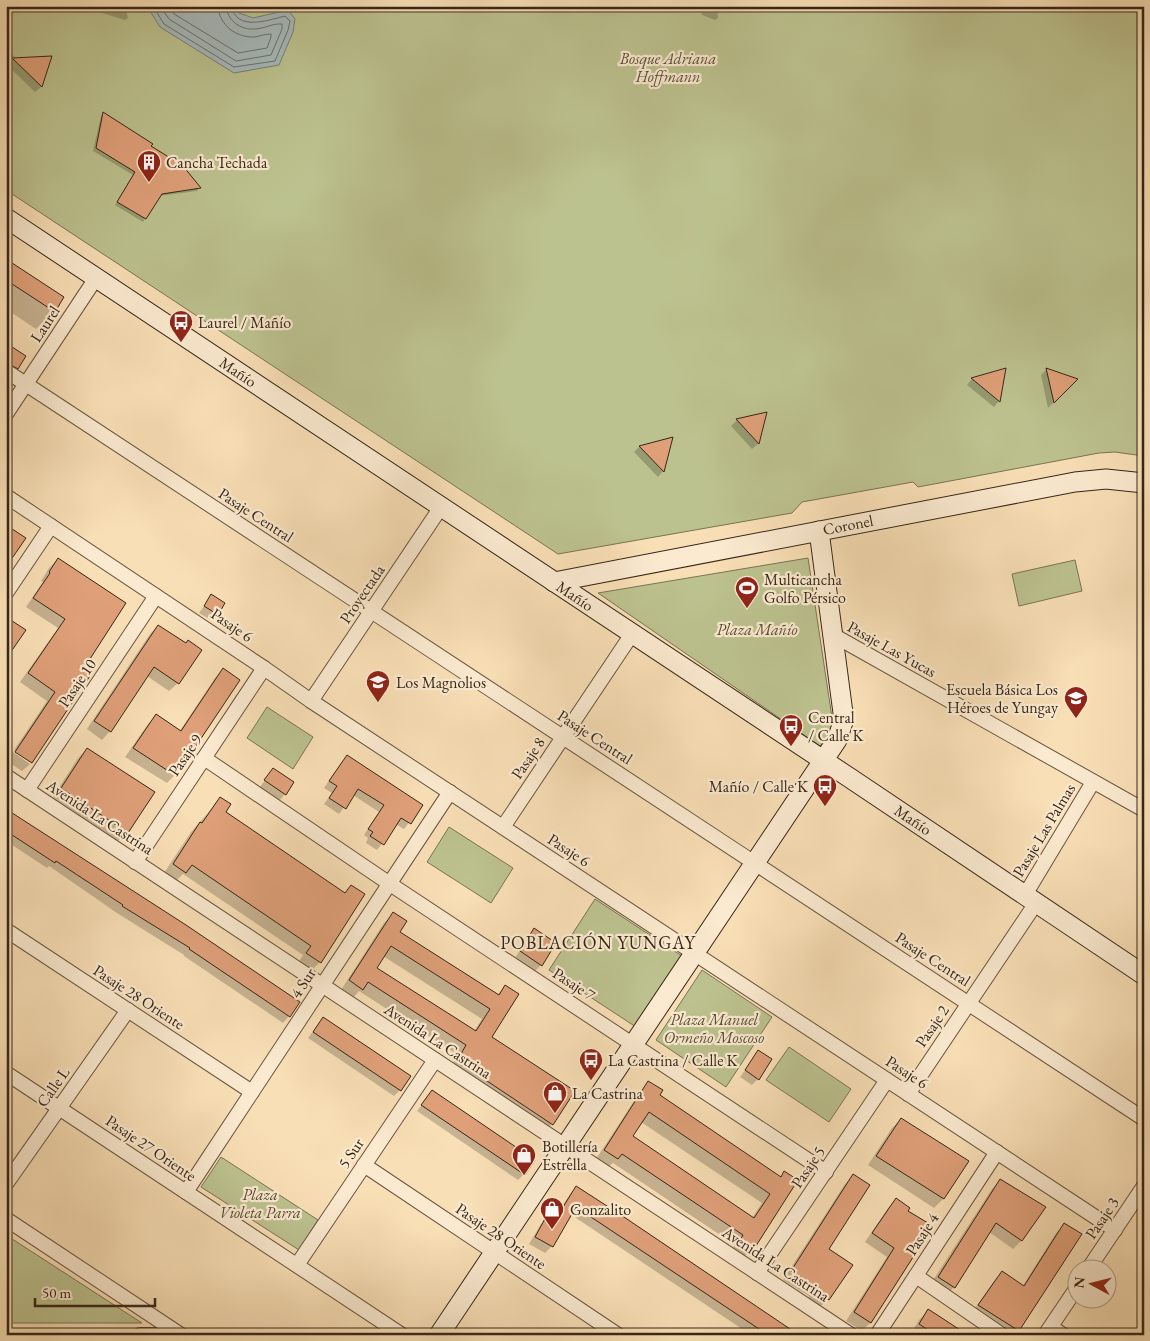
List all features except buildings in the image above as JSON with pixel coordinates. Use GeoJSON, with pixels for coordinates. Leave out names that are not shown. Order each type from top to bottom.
{"type":"FeatureCollection","features":[{"type":"Feature","properties":{"kind":"street","name":"Mañío"},"geometry":{"type":"LineString","coordinates":[[6,218],[1144,975]]}},
{"type":"Feature","properties":{"kind":"street","name":"Laurel"},"geometry":{"type":"LineString","coordinates":[[6,414],[96,278]]}},
{"type":"Feature","properties":{"kind":"street","name":"Pasaje Central"},"geometry":{"type":"LineString","coordinates":[[6,371],[1144,1119]]}},
{"type":"Feature","properties":{"kind":"street","name":"Coronel"},"geometry":{"type":"LineString","coordinates":[[554,582],[1075,482],[1106,479],[1144,483]]}},
{"type":"Feature","properties":{"kind":"street","name":"Pasaje 6"},"geometry":{"type":"LineString","coordinates":[[6,496],[264,668],[311,702],[1115,1230]]}},
{"type":"Feature","properties":{"kind":"street","name":"Proyectada"},"geometry":{"type":"LineString","coordinates":[[311,702],[441,506]]}},
{"type":"Feature","properties":{"kind":"street"},"geometry":{"type":"LineString","coordinates":[[6,593],[51,526]]}},
{"type":"Feature","properties":{"kind":"street"},"geometry":{"type":"LineString","coordinates":[[439,1335],[837,740],[843,713],[819,531]]}},
{"type":"Feature","properties":{"kind":"street","name":"Pasaje 10"},"geometry":{"type":"LineString","coordinates":[[27,790],[156,596]]}},
{"type":"Feature","properties":{"kind":"street","name":"Pasaje 8"},"geometry":{"type":"LineString","coordinates":[[503,828],[632,634]]}},
{"type":"Feature","properties":{"kind":"street","name":"Pasaje Las Yucas"},"geometry":{"type":"LineString","coordinates":[[833,635],[1144,810]]}},
{"type":"Feature","properties":{"kind":"street","name":"Pasaje 9"},"geometry":{"type":"LineString","coordinates":[[135,862],[264,668]]}},
{"type":"Feature","properties":{"kind":"street","name":"Pasaje 7"},"geometry":{"type":"LineString","coordinates":[[204,758],[390,884],[826,1172]]}},
{"type":"Feature","properties":{"kind":"street","name":"Avenida La Castrina"},"geometry":{"type":"LineString","coordinates":[[6,776],[850,1335]]}},
{"type":"Feature","properties":{"kind":"street","name":"Pasaje Las Palmas"},"geometry":{"type":"LineString","coordinates":[[1030,899],[1093,782]]}},
{"type":"Feature","properties":{"kind":"street","name":"4 Sur"},"geometry":{"type":"LineString","coordinates":[[186,1192],[450,792]]}},
{"type":"Feature","properties":{"kind":"street","name":"Pasaje 2"},"geometry":{"type":"LineString","coordinates":[[908,1094],[968,1004],[1030,899]]}},
{"type":"Feature","properties":{"kind":"street","name":"Pasaje 28 Oriente"},"geometry":{"type":"LineString","coordinates":[[6,930],[252,1092]]}},
{"type":"Feature","properties":{"kind":"street","name":"Calle L"},"geometry":{"type":"LineString","coordinates":[[6,1184],[128,1010]]}},
{"type":"Feature","properties":{"kind":"street","name":"5 Sur"},"geometry":{"type":"LineString","coordinates":[[297,1265],[435,1060]]}},
{"type":"Feature","properties":{"kind":"street","name":"Pasaje 27 Oriente"},"geometry":{"type":"LineString","coordinates":[[6,1073],[402,1335]]}},
{"type":"Feature","properties":{"kind":"street","name":"Pasaje 5"},"geometry":{"type":"LineString","coordinates":[[757,1273],[887,1080]]}},
{"type":"Feature","properties":{"kind":"street","name":"Pasaje 4"},"geometry":{"type":"LineString","coordinates":[[877,1335],[997,1152]]}},
{"type":"Feature","properties":{"kind":"street","name":"Pasaje 28 Oriente"},"geometry":{"type":"LineString","coordinates":[[364,1166],[618,1335]]}},
{"type":"Feature","properties":{"kind":"street","name":"Pasaje 3"},"geometry":{"type":"LineString","coordinates":[[1096,1258],[1144,1186]]}},
{"type":"Feature","properties":{"kind":"street"},"geometry":{"type":"LineString","coordinates":[[6,1219],[159,1331]]}},
{"type":"Feature","properties":{"kind":"street"},"geometry":{"type":"LineString","coordinates":[[916,1276],[1002,1335]]}},
{"type":"Feature","properties":{"kind":"street"},"geometry":{"type":"LineString","coordinates":[[1063,1335],[1048,1331],[1068,1301]]}},
{"type":"Feature","properties":{"kind":"street"},"geometry":{"type":"LineString","coordinates":[[140,1335],[159,1331],[181,1335]]}},
{"type":"Feature","properties":{"kind":"green space","name":"Bosque Adriana Hoffmann"},"geometry":{"type":"Polygon","coordinates":[[[6,6],[1144,6],[1144,456],[1115,452],[1099,453],[918,487],[913,482],[802,502],[792,513],[558,554],[6,190],[6,6]]]}},
{"type":"Feature","properties":{"kind":"green space","name":"Plaza Mañío"},"geometry":{"type":"Polygon","coordinates":[[[808,558],[834,731],[820,746],[598,593],[808,558]]]}},
{"type":"Feature","properties":{"kind":"green space"},"geometry":{"type":"Polygon","coordinates":[[[1075,560],[1082,591],[1019,606],[1012,574],[1075,560]]]}},
{"type":"Feature","properties":{"kind":"green space"},"geometry":{"type":"Polygon","coordinates":[[[267,707],[313,737],[293,769],[247,738],[267,707]]]}},
{"type":"Feature","properties":{"kind":"green space"},"geometry":{"type":"Polygon","coordinates":[[[449,827],[513,868],[491,903],[427,862],[449,827]]]}},
{"type":"Feature","properties":{"kind":"green space","name":"Plaza Manuel Ormeño Moscoso"},"geometry":{"type":"Polygon","coordinates":[[[595,899],[682,956],[636,1027],[549,970],[595,899]]]}},
{"type":"Feature","properties":{"kind":"green space","name":"Plaza Manuel Ormeño Moscoso"},"geometry":{"type":"Polygon","coordinates":[[[702,970],[772,1017],[726,1087],[656,1040],[702,970]]]}},
{"type":"Feature","properties":{"kind":"green space"},"geometry":{"type":"Polygon","coordinates":[[[789,1047],[851,1089],[829,1122],[766,1080],[789,1047]]]}},
{"type":"Feature","properties":{"kind":"green space","name":"Plaza Violeta Parra"},"geometry":{"type":"Polygon","coordinates":[[[221,1157],[318,1220],[299,1250],[201,1187],[221,1157]]]}},
{"type":"Feature","properties":{"kind":"green space"},"geometry":{"type":"Polygon","coordinates":[[[6,1235],[142,1323],[6,1323],[6,1235]]]}},
{"type":"Feature","properties":{"kind":"water"},"geometry":{"type":"Polygon","coordinates":[[[147,6],[236,6],[239,13],[253,18],[288,10],[295,19],[293,32],[279,65],[234,73],[160,27],[147,6]]]}},
{"type":"Feature","properties":{"kind":"place","name":"Cancha Techada"},"geometry":{"type":"Point","coordinates":[149,183]}},
{"type":"Feature","properties":{"kind":"place","name":"Laurel / Mañío"},"geometry":{"type":"Point","coordinates":[181,343]}},
{"type":"Feature","properties":{"kind":"place","name":"Multicancha Golfo Pérsico"},"geometry":{"type":"Point","coordinates":[747,609]}},
{"type":"Feature","properties":{"kind":"place","name":"Los Magnolios"},"geometry":{"type":"Point","coordinates":[378,703]}},
{"type":"Feature","properties":{"kind":"place","name":"Escuela Básica Los Héroes de Yungay"},"geometry":{"type":"Point","coordinates":[1076,719]}},
{"type":"Feature","properties":{"kind":"place","name":"Central / Calle K"},"geometry":{"type":"Point","coordinates":[791,747]}},
{"type":"Feature","properties":{"kind":"place","name":"Mañío / Calle K"},"geometry":{"type":"Point","coordinates":[825,807]}},
{"type":"Feature","properties":{"kind":"place","name":"La Castrina / Calle K"},"geometry":{"type":"Point","coordinates":[591,1081]}},
{"type":"Feature","properties":{"kind":"place","name":"La Castrina"},"geometry":{"type":"Point","coordinates":[555,1114]}},
{"type":"Feature","properties":{"kind":"place","name":"Botillería Estrella"},"geometry":{"type":"Point","coordinates":[524,1176]}},
{"type":"Feature","properties":{"kind":"place","name":"Gonzalito"},"geometry":{"type":"Point","coordinates":[552,1230]}},
{"type":"Feature","properties":{"kind":"district","name":"POBLACIÓN YUNGAY"},"geometry":{"type":"Point","coordinates":[598,942]}}]}
